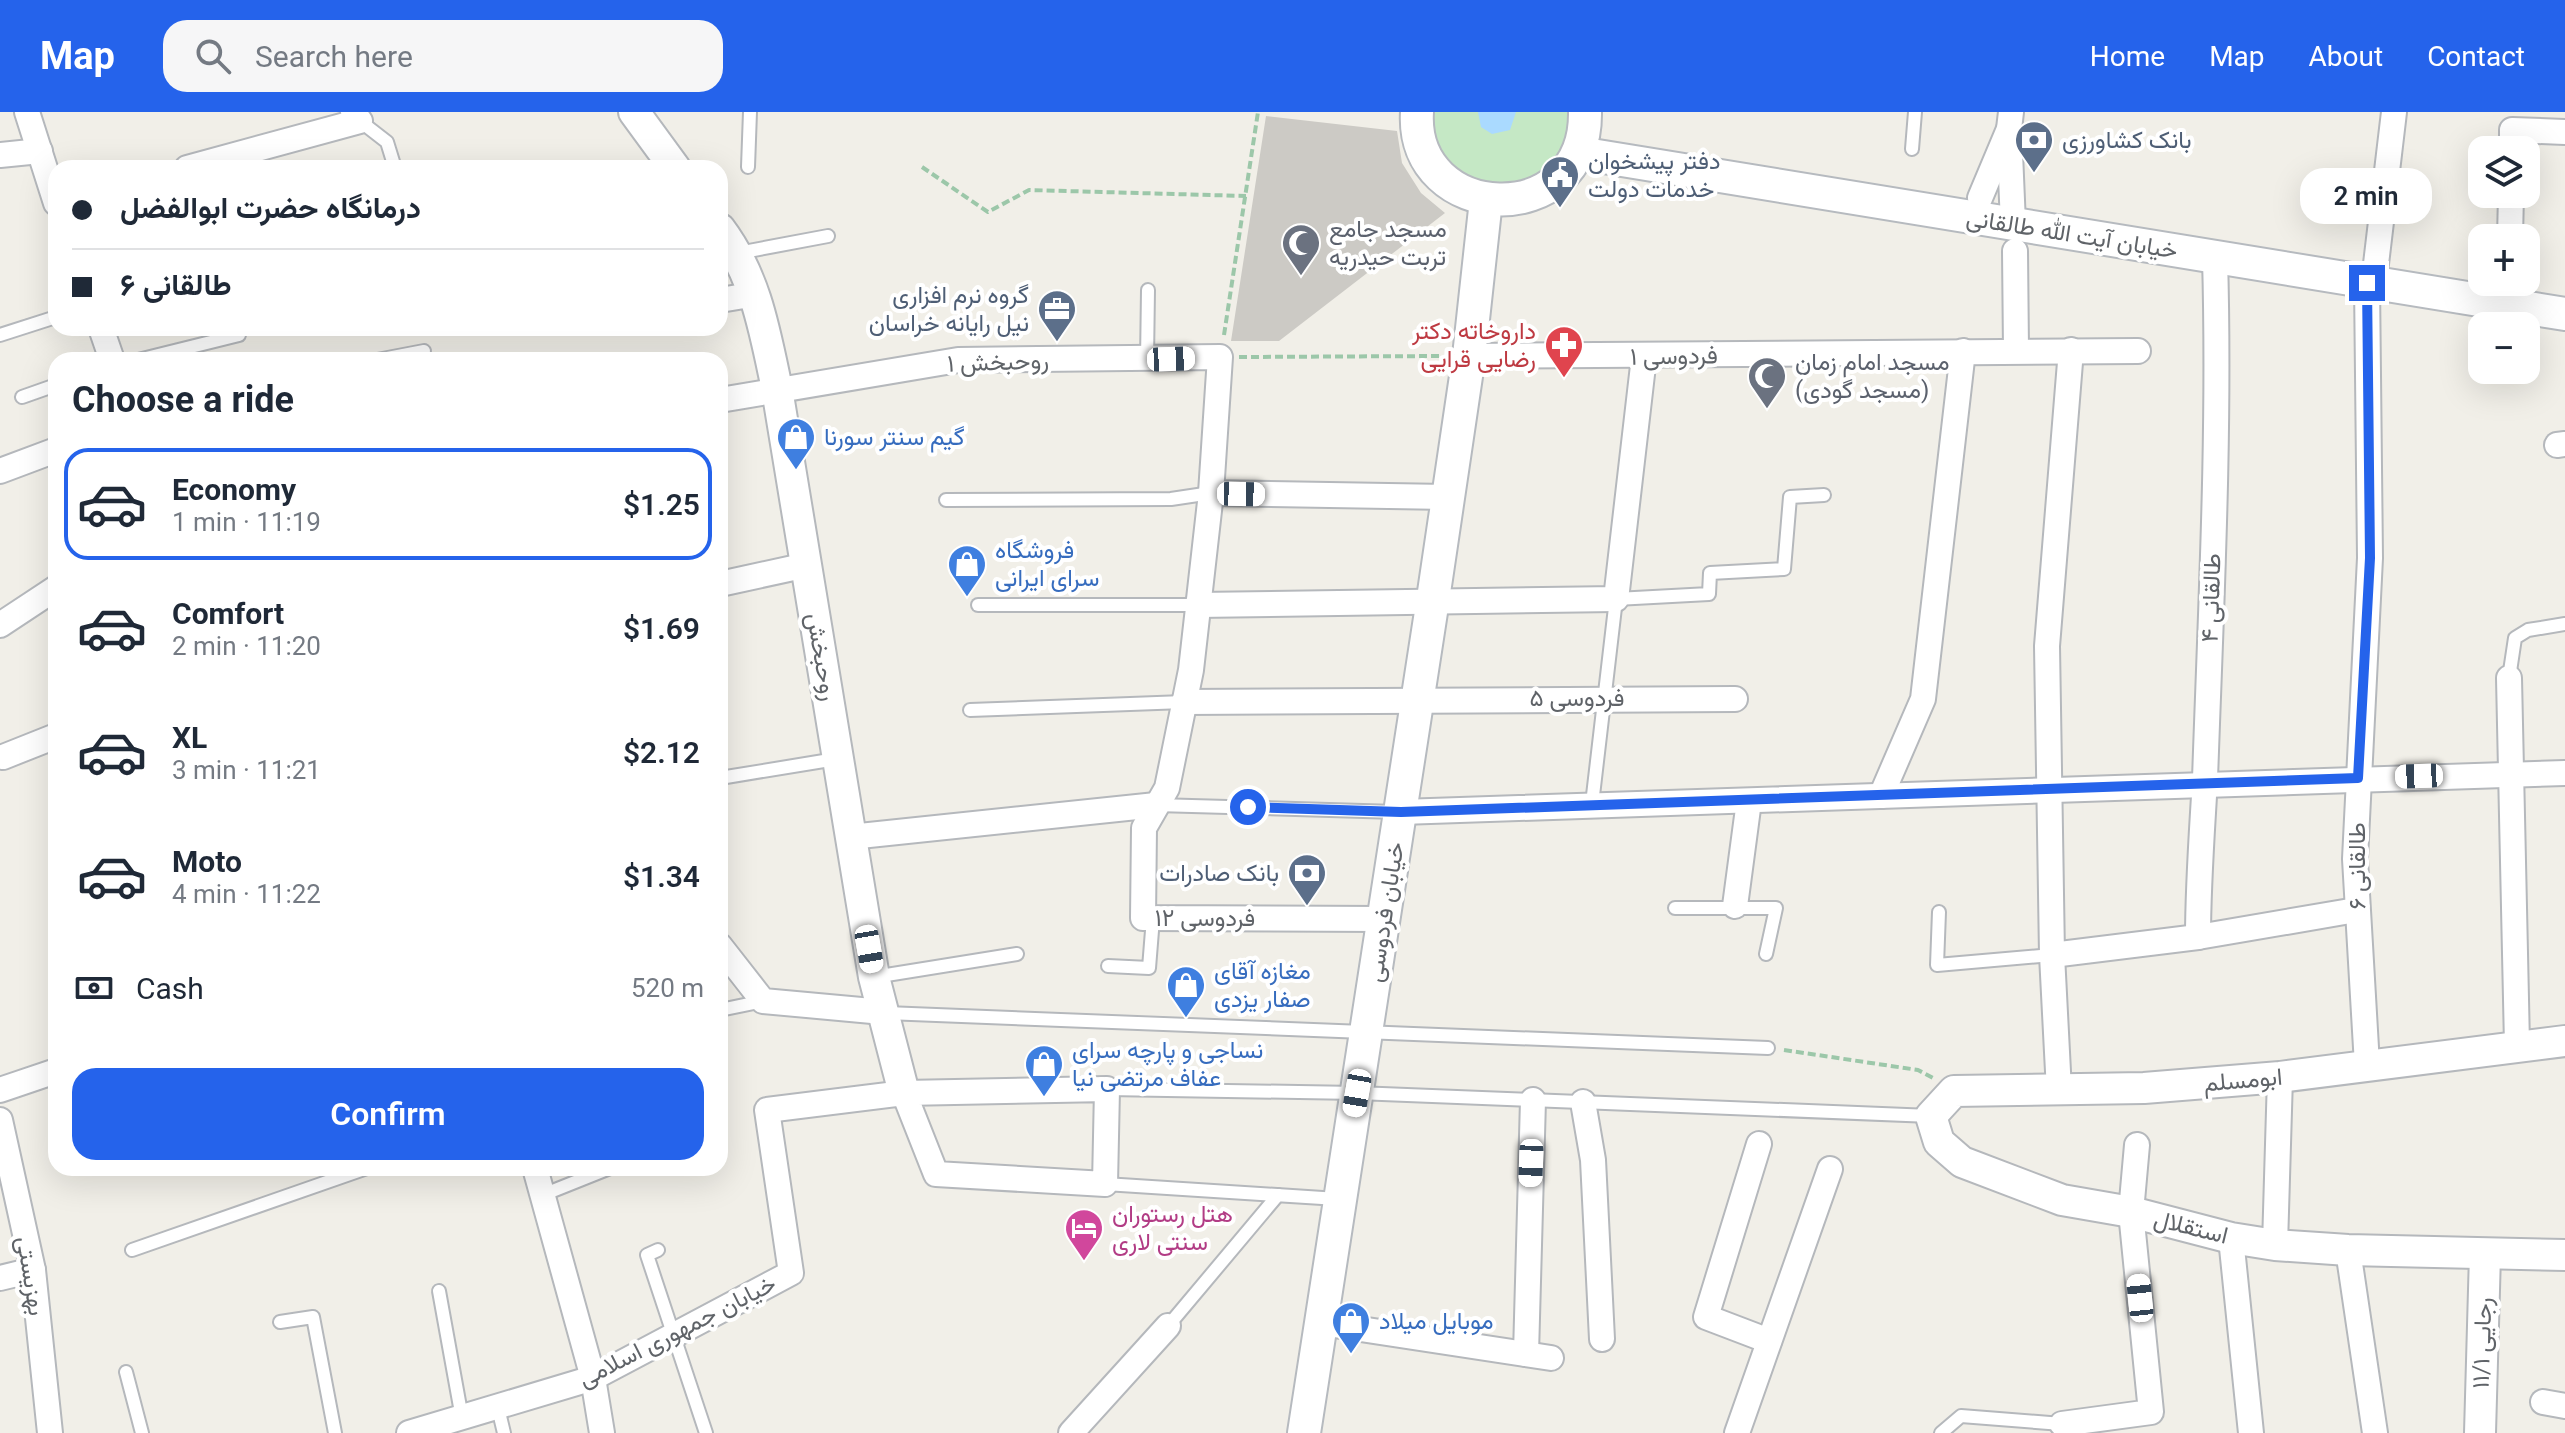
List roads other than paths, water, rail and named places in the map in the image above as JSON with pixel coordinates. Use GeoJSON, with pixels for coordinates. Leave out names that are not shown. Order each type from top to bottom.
{"type":"FeatureCollection","features":[{"type":"Feature","properties":{"kind":"main road"},"geometry":{"type":"LineString","coordinates":[[1417,112],[1420,142],[1442,178],[1459,190],[1486,200],[1515,201],[1543,191],[1566,172],[1583,133]]}},
{"type":"Feature","properties":{"kind":"main road","name":"خیابان آیت الله طالقانی"},"geometry":{"type":"LineString","coordinates":[[1583,133],[2014,226],[2215,258],[2468,281]]}},
{"type":"Feature","properties":{"kind":"main road","name":"خیابان آیت الله طالقانی"},"geometry":{"type":"LineString","coordinates":[[1583,133],[1980,198],[2014,226],[2372,273],[2565,314]]}},
{"type":"Feature","properties":{"kind":"main road","name":"خیابان فردوسی"},"geometry":{"type":"LineString","coordinates":[[1304,1433],[1338,1199],[1419,699],[1469,356],[1486,200]]}},
{"type":"Feature","properties":{"kind":"main road","name":"خیابان آیت الله طالقانی"},"geometry":{"type":"LineString","coordinates":[[2540,291],[2565,295]]}},
{"type":"Feature","properties":{"kind":"street"},"geometry":{"type":"LineString","coordinates":[[27,112],[48,177]]}},
{"type":"Feature","properties":{"kind":"street"},"geometry":{"type":"LineString","coordinates":[[634,112],[669,160]]}},
{"type":"Feature","properties":{"kind":"street","name":"طالقانی ۶"},"geometry":{"type":"LineString","coordinates":[[2367,1065],[2356,910],[2358,778],[2370,558],[2372,273],[2394,112]]}},
{"type":"Feature","properties":{"kind":"street"},"geometry":{"type":"LineString","coordinates":[[247,160],[357,116]]}},
{"type":"Feature","properties":{"kind":"street"},"geometry":{"type":"LineString","coordinates":[[1980,198],[2010,121]]}},
{"type":"Feature","properties":{"kind":"street"},"geometry":{"type":"LineString","coordinates":[[2010,121],[2016,350]]}},
{"type":"Feature","properties":{"kind":"street"},"geometry":{"type":"LineString","coordinates":[[2538,136],[2565,132]]}},
{"type":"Feature","properties":{"kind":"street"},"geometry":{"type":"LineString","coordinates":[[0,155],[40,151]]}},
{"type":"Feature","properties":{"kind":"street","name":"روحبخش"},"geometry":{"type":"LineString","coordinates":[[728,240],[738,253],[756,294],[777,389],[874,977],[904,1093]]}},
{"type":"Feature","properties":{"kind":"street","name":"طالقانی ۴"},"geometry":{"type":"LineString","coordinates":[[2198,937],[2198,859],[2204,784],[2218,364],[2215,258]]}},
{"type":"Feature","properties":{"kind":"street"},"geometry":{"type":"LineString","coordinates":[[728,299],[756,294]]}},
{"type":"Feature","properties":{"kind":"street"},"geometry":{"type":"LineString","coordinates":[[2059,1091],[2052,955],[2047,646],[2071,350]]}},
{"type":"Feature","properties":{"kind":"street"},"geometry":{"type":"LineString","coordinates":[[1881,796],[1923,699],[1963,351]]}},
{"type":"Feature","properties":{"kind":"street","name":"فردوسی ۱"},"geometry":{"type":"LineString","coordinates":[[1469,356],[2138,351]]}},
{"type":"Feature","properties":{"kind":"street","name":"روحبخش ۱"},"geometry":{"type":"LineString","coordinates":[[728,398],[958,360],[1220,357],[1211,493]]}},
{"type":"Feature","properties":{"kind":"street"},"geometry":{"type":"LineString","coordinates":[[1197,605],[1433,599],[1616,599],[1644,357]]}},
{"type":"Feature","properties":{"kind":"street"},"geometry":{"type":"LineString","coordinates":[[0,471],[48,453]]}},
{"type":"Feature","properties":{"kind":"street"},"geometry":{"type":"LineString","coordinates":[[850,837],[1156,805],[1167,788],[1191,670],[1211,493],[1448,497]]}},
{"type":"Feature","properties":{"kind":"street"},"geometry":{"type":"LineString","coordinates":[[728,582],[807,565]]}},
{"type":"Feature","properties":{"kind":"street"},"geometry":{"type":"LineString","coordinates":[[0,625],[48,593]]}},
{"type":"Feature","properties":{"kind":"street"},"geometry":{"type":"LineString","coordinates":[[2509,678],[2517,1045]]}},
{"type":"Feature","properties":{"kind":"street","name":"فردوسی ۵"},"geometry":{"type":"LineString","coordinates":[[1184,702],[1735,699]]}},
{"type":"Feature","properties":{"kind":"street"},"geometry":{"type":"LineString","coordinates":[[3,757],[48,739]]}},
{"type":"Feature","properties":{"kind":"street"},"geometry":{"type":"LineString","coordinates":[[1401,812],[2565,773]]}},
{"type":"Feature","properties":{"kind":"street"},"geometry":{"type":"LineString","coordinates":[[1735,906],[1749,801]]}},
{"type":"Feature","properties":{"kind":"street","name":"فردوسی ۱۲"},"geometry":{"type":"LineString","coordinates":[[1156,805],[1144,828],[1143,918],[1384,919]]}},
{"type":"Feature","properties":{"kind":"street"},"geometry":{"type":"LineString","coordinates":[[2052,955],[2198,937],[2356,910]]}},
{"type":"Feature","properties":{"kind":"street"},"geometry":{"type":"LineString","coordinates":[[728,956],[763,1001],[883,1012]]}},
{"type":"Feature","properties":{"kind":"street","name":"ابومسلم"},"geometry":{"type":"LineString","coordinates":[[1931,1116],[1954,1091],[2059,1091],[2280,1077],[2565,1041]]}},
{"type":"Feature","properties":{"kind":"street"},"geometry":{"type":"LineString","coordinates":[[0,1090],[48,1074]]}},
{"type":"Feature","properties":{"kind":"street"},"geometry":{"type":"LineString","coordinates":[[2275,1245],[2280,1077]]}},
{"type":"Feature","properties":{"kind":"street"},"geometry":{"type":"LineString","coordinates":[[1107,1089],[1105,1184],[936,1174],[904,1093],[1107,1089]]}},
{"type":"Feature","properties":{"kind":"street","name":"خیابان جمهوری اسلامی"},"geometry":{"type":"LineString","coordinates":[[409,1433],[593,1378],[791,1273],[767,1110],[904,1093]]}},
{"type":"Feature","properties":{"kind":"street"},"geometry":{"type":"LineString","coordinates":[[1526,1354],[1533,1100]]}},
{"type":"Feature","properties":{"kind":"street"},"geometry":{"type":"LineString","coordinates":[[1583,1102],[1593,1160],[1602,1339]]}},
{"type":"Feature","properties":{"kind":"street","name":"استقلال"},"geometry":{"type":"LineString","coordinates":[[1931,1116],[1939,1142],[1962,1162],[2062,1200],[2131,1212],[2231,1238],[2275,1245],[2348,1250],[2565,1255]]}},
{"type":"Feature","properties":{"kind":"street","name":"بهزیستی"},"geometry":{"type":"LineString","coordinates":[[0,1120],[33,1270],[50,1433]]}},
{"type":"Feature","properties":{"kind":"street"},"geometry":{"type":"LineString","coordinates":[[1759,1144],[1706,1317],[1769,1341]]}},
{"type":"Feature","properties":{"kind":"street"},"geometry":{"type":"LineString","coordinates":[[2062,1424],[2151,1412],[2131,1212],[2137,1145]]}},
{"type":"Feature","properties":{"kind":"street"},"geometry":{"type":"LineString","coordinates":[[1737,1433],[1830,1169]]}},
{"type":"Feature","properties":{"kind":"street"},"geometry":{"type":"LineString","coordinates":[[538,1176],[593,1378],[602,1433]]}},
{"type":"Feature","properties":{"kind":"street"},"geometry":{"type":"LineString","coordinates":[[2231,1238],[2251,1433]]}},
{"type":"Feature","properties":{"kind":"street"},"geometry":{"type":"LineString","coordinates":[[2348,1250],[2375,1433]]}},
{"type":"Feature","properties":{"kind":"street","name":"رجایی ۱۱/۱"},"geometry":{"type":"LineString","coordinates":[[2480,1433],[2485,1254]]}},
{"type":"Feature","properties":{"kind":"street"},"geometry":{"type":"LineString","coordinates":[[0,1278],[33,1270]]}},
{"type":"Feature","properties":{"kind":"street"},"geometry":{"type":"LineString","coordinates":[[1321,1323],[1551,1358]]}},
{"type":"Feature","properties":{"kind":"street"},"geometry":{"type":"LineString","coordinates":[[1071,1433],[1168,1326]]}},
{"type":"Feature","properties":{"kind":"lane"},"geometry":{"type":"LineString","coordinates":[[748,167],[750,112]]}},
{"type":"Feature","properties":{"kind":"lane"},"geometry":{"type":"LineString","coordinates":[[1912,149],[1915,112]]}},
{"type":"Feature","properties":{"kind":"lane"},"geometry":{"type":"LineString","coordinates":[[357,116],[387,142],[393,160]]}},
{"type":"Feature","properties":{"kind":"lane"},"geometry":{"type":"LineString","coordinates":[[738,253],[828,236]]}},
{"type":"Feature","properties":{"kind":"lane"},"geometry":{"type":"LineString","coordinates":[[1147,360],[1148,290]]}},
{"type":"Feature","properties":{"kind":"lane"},"geometry":{"type":"LineString","coordinates":[[0,335],[48,320]]}},
{"type":"Feature","properties":{"kind":"lane"},"geometry":{"type":"LineString","coordinates":[[170,352],[235,336]]}},
{"type":"Feature","properties":{"kind":"lane"},"geometry":{"type":"LineString","coordinates":[[419,352],[424,351]]}},
{"type":"Feature","properties":{"kind":"lane"},"geometry":{"type":"LineString","coordinates":[[22,397],[48,388]]}},
{"type":"Feature","properties":{"kind":"lane"},"geometry":{"type":"LineString","coordinates":[[946,500],[1171,499],[1211,493]]}},
{"type":"Feature","properties":{"kind":"lane"},"geometry":{"type":"LineString","coordinates":[[1592,804],[1616,599],[1709,594],[1710,573],[1784,569],[1790,497],[1824,495]]}},
{"type":"Feature","properties":{"kind":"lane"},"geometry":{"type":"LineString","coordinates":[[978,605],[1197,605]]}},
{"type":"Feature","properties":{"kind":"lane"},"geometry":{"type":"LineString","coordinates":[[2509,678],[2515,638],[2528,630],[2565,624]]}},
{"type":"Feature","properties":{"kind":"lane"},"geometry":{"type":"LineString","coordinates":[[970,710],[1184,702]]}},
{"type":"Feature","properties":{"kind":"lane"},"geometry":{"type":"LineString","coordinates":[[728,777],[840,759]]}},
{"type":"Feature","properties":{"kind":"lane"},"geometry":{"type":"LineString","coordinates":[[1156,805],[1401,812]]}},
{"type":"Feature","properties":{"kind":"lane"},"geometry":{"type":"LineString","coordinates":[[1675,908],[1776,908],[1766,954]]}},
{"type":"Feature","properties":{"kind":"lane"},"geometry":{"type":"LineString","coordinates":[[1939,912],[1937,965],[2052,955]]}},
{"type":"Feature","properties":{"kind":"lane"},"geometry":{"type":"LineString","coordinates":[[1108,966],[1149,968],[1153,918]]}},
{"type":"Feature","properties":{"kind":"lane"},"geometry":{"type":"LineString","coordinates":[[874,977],[1017,954]]}},
{"type":"Feature","properties":{"kind":"lane"},"geometry":{"type":"LineString","coordinates":[[728,1008],[763,1001]]}},
{"type":"Feature","properties":{"kind":"lane"},"geometry":{"type":"LineString","coordinates":[[883,1012],[1768,1048]]}},
{"type":"Feature","properties":{"kind":"lane"},"geometry":{"type":"LineString","coordinates":[[1107,1089],[1357,1093],[1931,1116]]}},
{"type":"Feature","properties":{"kind":"lane"},"geometry":{"type":"LineString","coordinates":[[132,1250],[344,1176]]}},
{"type":"Feature","properties":{"kind":"lane"},"geometry":{"type":"LineString","coordinates":[[545,1194],[590,1176]]}},
{"type":"Feature","properties":{"kind":"lane"},"geometry":{"type":"LineString","coordinates":[[1105,1184],[1338,1199]]}},
{"type":"Feature","properties":{"kind":"lane"},"geometry":{"type":"LineString","coordinates":[[1168,1326],[1278,1195]]}},
{"type":"Feature","properties":{"kind":"lane"},"geometry":{"type":"LineString","coordinates":[[658,1250],[647,1255],[706,1433]]}},
{"type":"Feature","properties":{"kind":"lane"},"geometry":{"type":"LineString","coordinates":[[439,1291],[462,1418]]}},
{"type":"Feature","properties":{"kind":"lane"},"geometry":{"type":"LineString","coordinates":[[280,1322],[313,1317],[335,1433]]}},
{"type":"Feature","properties":{"kind":"lane"},"geometry":{"type":"LineString","coordinates":[[126,1372],[142,1433]]}},
{"type":"Feature","properties":{"kind":"lane"},"geometry":{"type":"LineString","coordinates":[[498,1408],[504,1433]]}},
{"type":"Feature","properties":{"kind":"lane"},"geometry":{"type":"LineString","coordinates":[[1941,1433],[1961,1416],[2062,1424]]}},
{"type":"Feature","properties":{"kind":"water"},"geometry":{"type":"Polygon","coordinates":[[[1478,112],[1516,112],[1510,130],[1492,134],[1481,127],[1478,112]]]}},
{"type":"Feature","properties":{"kind":"place","name":"بانک کشاورزی"},"geometry":{"type":"Point","coordinates":[2034,174]}},
{"type":"Feature","properties":{"kind":"place","name":"دفتر پیشخوان خدمات دولت"},"geometry":{"type":"Point","coordinates":[1560,209]}},
{"type":"Feature","properties":{"kind":"place","name":"مسجد جامع تربت حیدریه"},"geometry":{"type":"Point","coordinates":[1301,277]}},
{"type":"Feature","properties":{"kind":"place","name":"گروه نرم افزاری نیل رایانه خراسان"},"geometry":{"type":"Point","coordinates":[1057,343]}},
{"type":"Feature","properties":{"kind":"place","name":"داروخاته دکتر رضایی قرایی"},"geometry":{"type":"Point","coordinates":[1564,379]}},
{"type":"Feature","properties":{"kind":"place","name":"مسجد امام زمان (مسجد گودی)"},"geometry":{"type":"Point","coordinates":[1767,410]}},
{"type":"Feature","properties":{"kind":"place","name":"گیم سنتر سورنا"},"geometry":{"type":"Point","coordinates":[796,471]}},
{"type":"Feature","properties":{"kind":"place","name":"فروشگاه سرای ایرانی"},"geometry":{"type":"Point","coordinates":[967,598]}},
{"type":"Feature","properties":{"kind":"place","name":"بانک صادرات"},"geometry":{"type":"Point","coordinates":[1307,907]}},
{"type":"Feature","properties":{"kind":"place","name":"مغازه آقای صفار یزدی"},"geometry":{"type":"Point","coordinates":[1186,1019]}},
{"type":"Feature","properties":{"kind":"place","name":"نساجی و پارچه سرای عفاف مرتضی نیا"},"geometry":{"type":"Point","coordinates":[1044,1098]}},
{"type":"Feature","properties":{"kind":"place","name":"هتل رستوران سنتی لاری"},"geometry":{"type":"Point","coordinates":[1084,1262]}},
{"type":"Feature","properties":{"kind":"place","name":"موبایل میلاد"},"geometry":{"type":"Point","coordinates":[1351,1355]}}]}
